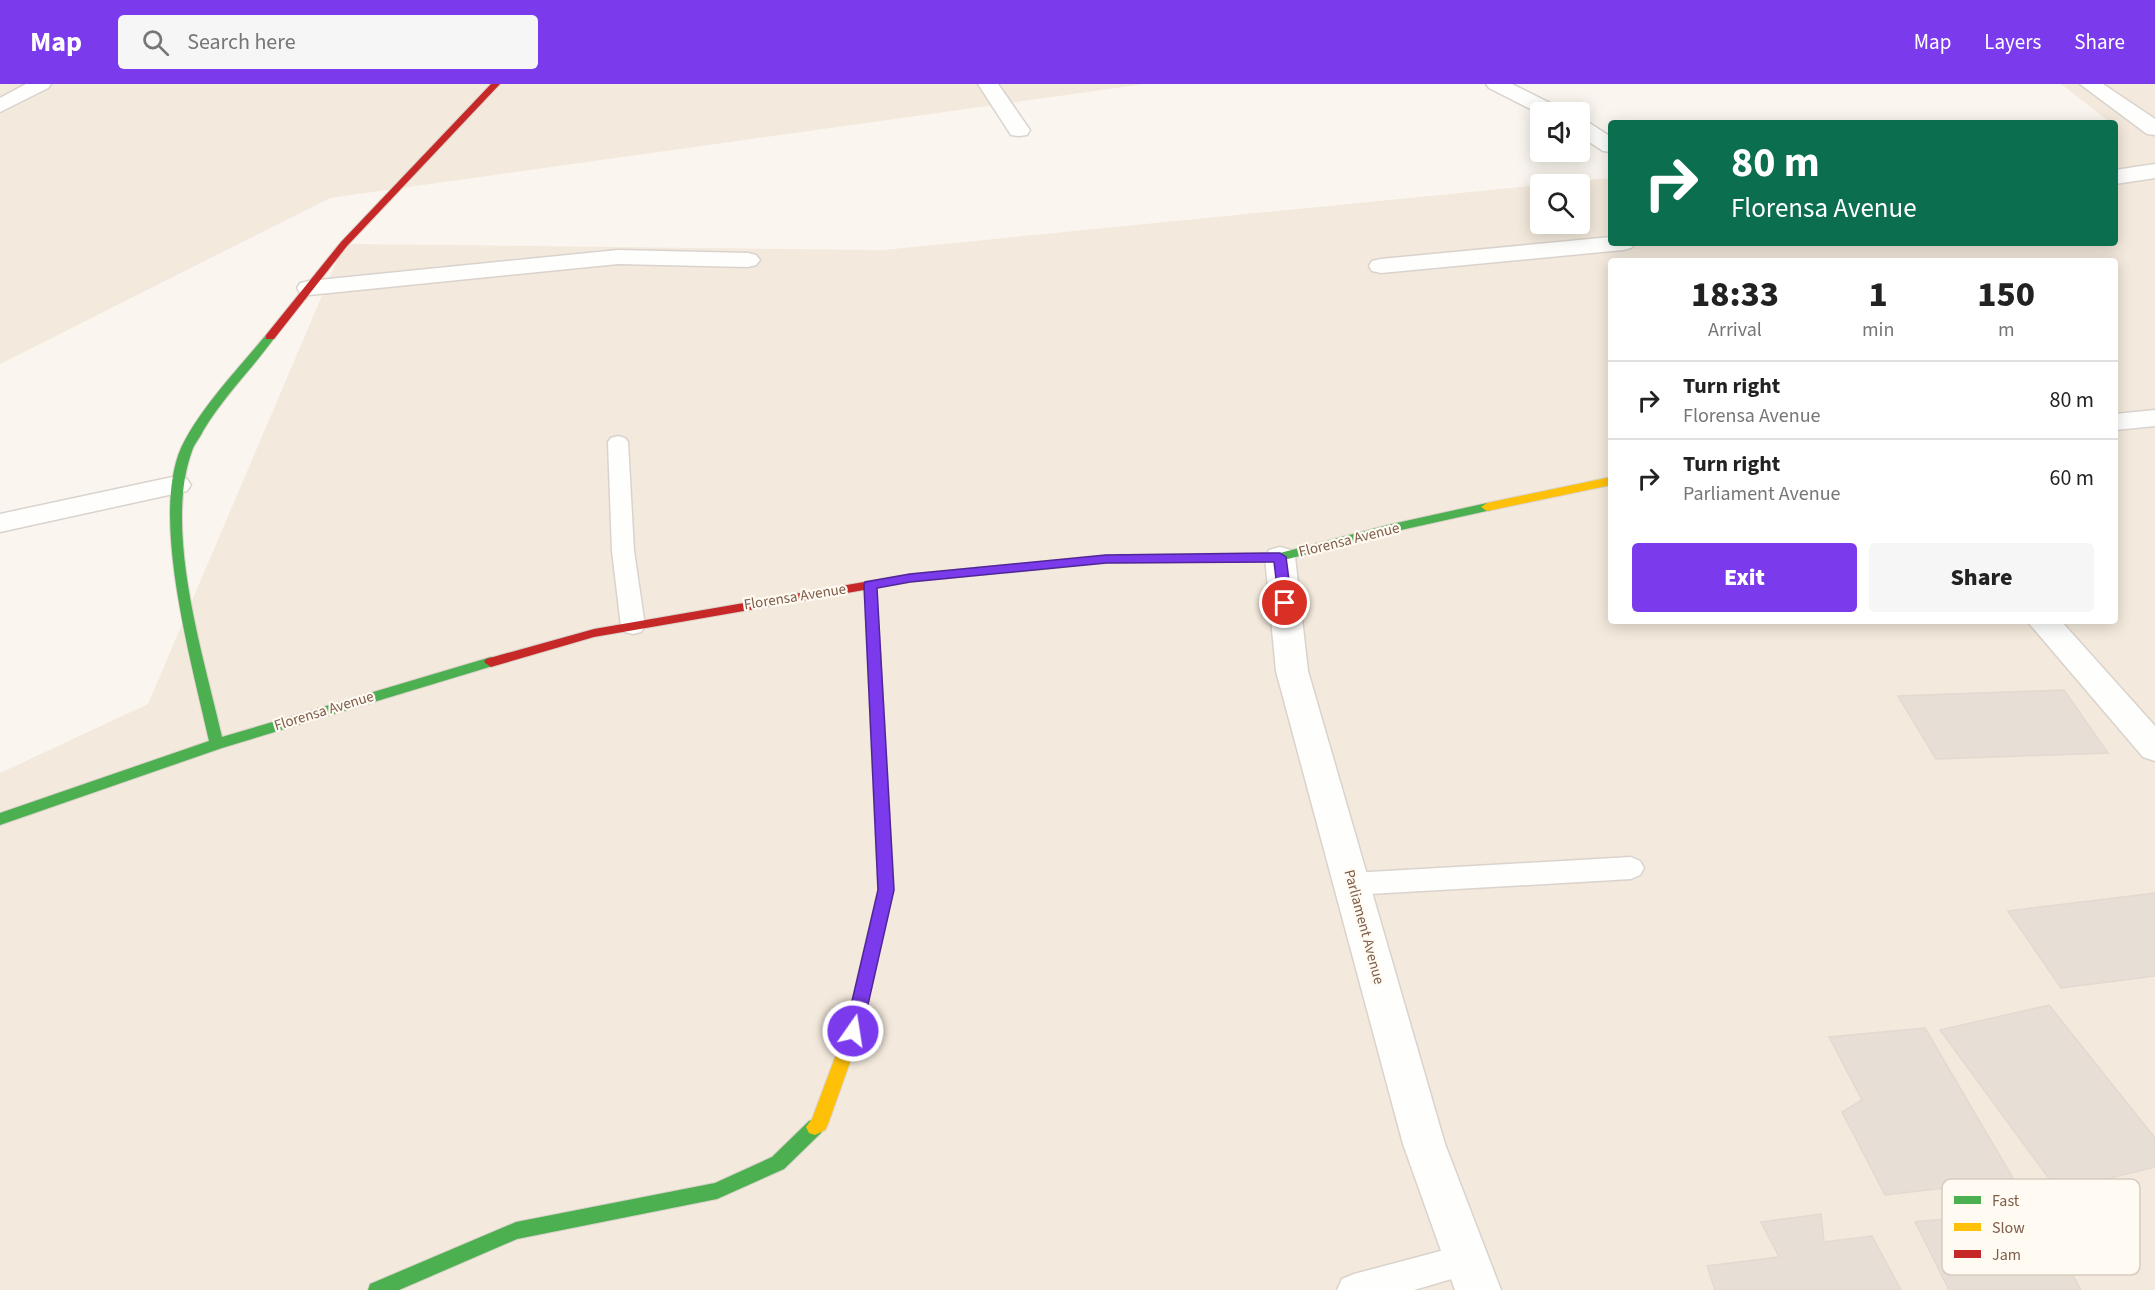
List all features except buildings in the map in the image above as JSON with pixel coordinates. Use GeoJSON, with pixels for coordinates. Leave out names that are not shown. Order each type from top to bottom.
{"type":"FeatureCollection","features":[{"type":"Feature","properties":{"kind":"street"},"geometry":{"type":"LineString","coordinates":[[0,106],[41,84]]}},
{"type":"Feature","properties":{"kind":"street"},"geometry":{"type":"LineString","coordinates":[[217,744],[187,604],[177,536],[177,485],[186,450],[210,414],[344,244],[496,84]]}},
{"type":"Feature","properties":{"kind":"street"},"geometry":{"type":"LineString","coordinates":[[988,84],[1019,130]]}},
{"type":"Feature","properties":{"kind":"street"},"geometry":{"type":"LineString","coordinates":[[1496,84],[1532,102]]}},
{"type":"Feature","properties":{"kind":"street"},"geometry":{"type":"LineString","coordinates":[[2090,84],[2155,129]]}},
{"type":"Feature","properties":{"kind":"street"},"geometry":{"type":"LineString","coordinates":[[1590,134],[1608,144]]}},
{"type":"Feature","properties":{"kind":"street"},"geometry":{"type":"LineString","coordinates":[[2118,177],[2155,171]]}},
{"type":"Feature","properties":{"kind":"street"},"geometry":{"type":"LineString","coordinates":[[1382,266],[1608,244]]}},
{"type":"Feature","properties":{"kind":"street"},"geometry":{"type":"LineString","coordinates":[[309,288],[618,257],[748,260]]}},
{"type":"Feature","properties":{"kind":"street"},"geometry":{"type":"LineString","coordinates":[[2118,422],[2155,418]]}},
{"type":"Feature","properties":{"kind":"street","name":"Florensa Avenue"},"geometry":{"type":"LineString","coordinates":[[0,819],[217,744],[425,680],[594,633],[910,578],[1106,559],[1280,557],[1392,528],[1608,481]]}},
{"type":"Feature","properties":{"kind":"street"},"geometry":{"type":"LineString","coordinates":[[0,523],[177,485]]}},
{"type":"Feature","properties":{"kind":"street","name":"Parliament Avenue"},"geometry":{"type":"LineString","coordinates":[[1280,557],[1293,671],[1424,1144],[1472,1275]]}},
{"type":"Feature","properties":{"kind":"street"},"geometry":{"type":"LineString","coordinates":[[377,1290],[516,1231],[717,1191],[778,1163],[819,1124],[853,1031],[886,890],[870,585]]}},
{"type":"Feature","properties":{"kind":"street"},"geometry":{"type":"LineString","coordinates":[[2046,624],[2155,748]]}},
{"type":"Feature","properties":{"kind":"lane"},"geometry":{"type":"LineString","coordinates":[[618,442],[623,551],[633,626]]}},
{"type":"Feature","properties":{"kind":"lane"},"geometry":{"type":"LineString","coordinates":[[1353,884],[1631,868]]}},
{"type":"Feature","properties":{"kind":"lane"},"geometry":{"type":"LineString","coordinates":[[1354,1290],[1472,1275]]}},
{"type":"Feature","properties":{"kind":"shaded area"},"geometry":{"type":"Polygon","coordinates":[[[0,84],[1144,84],[330,198],[0,364],[0,84]]]}},
{"type":"Feature","properties":{"kind":"shaded area"},"geometry":{"type":"Polygon","coordinates":[[[2061,84],[2155,84],[2155,1290],[0,1290],[0,773],[148,704],[344,244],[883,250],[1530,186],[1530,234],[1590,234],[1590,180],[1608,178],[1608,246],[2118,246],[2118,120],[2107,120],[2061,84]]]}},
{"type":"Feature","properties":{"kind":"traffic: fast"},"geometry":{"type":"LineString","coordinates":[[217,744],[185,596],[176,516],[178,481],[186,451],[200,427],[270,337]]}},
{"type":"Feature","properties":{"kind":"traffic: fast"},"geometry":{"type":"LineString","coordinates":[[1006,569],[1106,559],[1280,557],[1392,528],[1487,507]]}},
{"type":"Feature","properties":{"kind":"traffic: fast"},"geometry":{"type":"LineString","coordinates":[[870,585],[877,715]]}},
{"type":"Feature","properties":{"kind":"traffic: fast"},"geometry":{"type":"LineString","coordinates":[[0,819],[217,744],[491,662]]}},
{"type":"Feature","properties":{"kind":"traffic: fast"},"geometry":{"type":"LineString","coordinates":[[377,1290],[516,1231],[717,1191],[778,1163],[815,1127]]}},
{"type":"Feature","properties":{"kind":"traffic: slow"},"geometry":{"type":"LineString","coordinates":[[1487,507],[1608,482]]}},
{"type":"Feature","properties":{"kind":"traffic: slow"},"geometry":{"type":"LineString","coordinates":[[815,1127],[819,1124],[853,1031],[886,890],[877,715]]}},
{"type":"Feature","properties":{"kind":"traffic: jam"},"geometry":{"type":"LineString","coordinates":[[270,337],[344,244],[496,84]]}},
{"type":"Feature","properties":{"kind":"traffic: jam"},"geometry":{"type":"LineString","coordinates":[[491,662],[594,633],[910,578],[1006,569]]}},
{"type":"Feature","properties":{"kind":"route"},"geometry":{"type":"LineString","coordinates":[[853,1031],[886,890],[870,585],[910,578],[1106,559],[1280,557],[1285,603]]}}]}
